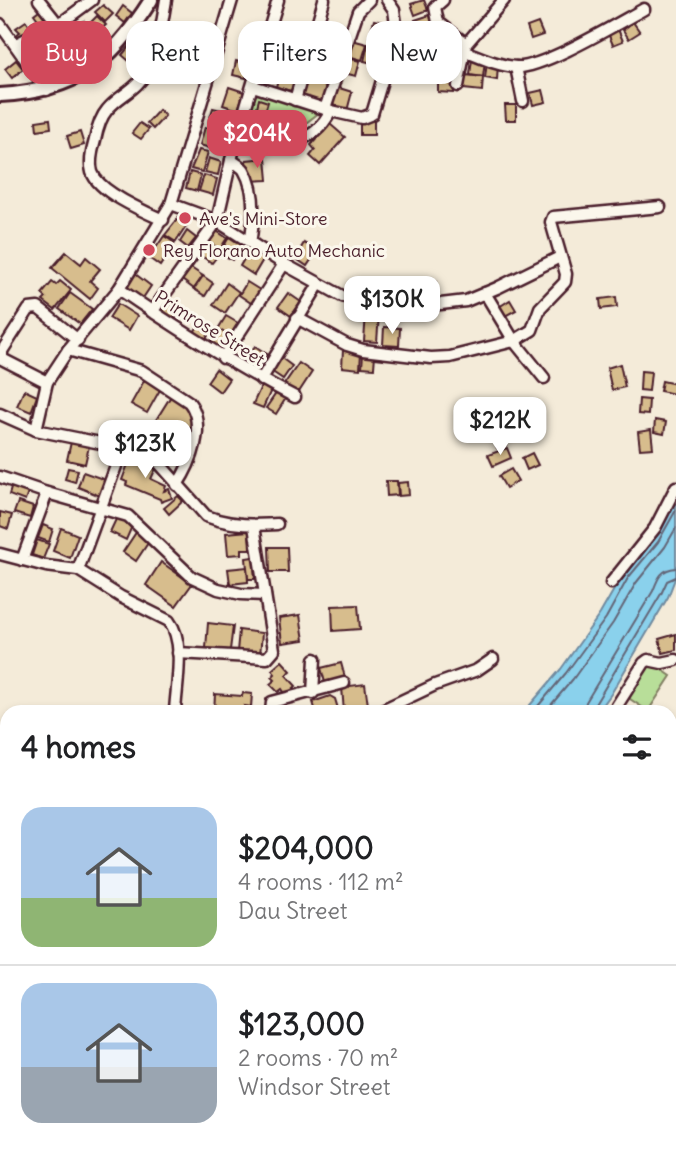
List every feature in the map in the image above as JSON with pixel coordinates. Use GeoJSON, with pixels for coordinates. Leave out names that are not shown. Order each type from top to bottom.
{"type":"FeatureCollection","features":[{"type":"Feature","properties":{"kind":"street"},"geometry":{"type":"LineString","coordinates":[[39,0],[56,21]]}},
{"type":"Feature","properties":{"kind":"street"},"geometry":{"type":"LineString","coordinates":[[63,21],[92,0]]}},
{"type":"Feature","properties":{"kind":"street"},"geometry":{"type":"LineString","coordinates":[[0,95],[47,89],[73,80],[103,60],[121,42],[151,0]]}},
{"type":"Feature","properties":{"kind":"street"},"geometry":{"type":"LineString","coordinates":[[163,220],[121,200],[99,183],[93,174],[91,161],[105,112],[135,87],[149,67],[166,0]]}},
{"type":"Feature","properties":{"kind":"street"},"geometry":{"type":"LineString","coordinates":[[36,430],[47,382],[68,350],[119,289],[171,204],[232,0]]}},
{"type":"Feature","properties":{"kind":"street"},"geometry":{"type":"LineString","coordinates":[[152,312],[217,221],[231,160],[278,0]]}},
{"type":"Feature","properties":{"kind":"street"},"geometry":{"type":"LineString","coordinates":[[295,100],[324,0]]}},
{"type":"Feature","properties":{"kind":"street"},"geometry":{"type":"LineString","coordinates":[[242,121],[286,140],[312,135],[324,125],[358,11],[369,0]]}},
{"type":"Feature","properties":{"kind":"street"},"geometry":{"type":"LineString","coordinates":[[253,86],[328,110],[362,118],[372,114],[397,31],[394,10],[387,0]]}},
{"type":"Feature","properties":{"kind":"street"},"geometry":{"type":"LineString","coordinates":[[443,0],[435,7],[438,22],[465,47],[516,67],[566,51],[644,9]]}},
{"type":"Feature","properties":{"kind":"street"},"geometry":{"type":"LineString","coordinates":[[458,86],[465,47],[504,0]]}},
{"type":"Feature","properties":{"kind":"street"},"geometry":{"type":"LineString","coordinates":[[0,24],[47,89]]}},
{"type":"Feature","properties":{"kind":"street"},"geometry":{"type":"LineString","coordinates":[[16,44],[21,42]]}},
{"type":"Feature","properties":{"kind":"street"},"geometry":{"type":"LineString","coordinates":[[516,67],[523,101]]}},
{"type":"Feature","properties":{"kind":"street"},"geometry":{"type":"LineString","coordinates":[[231,160],[243,168],[248,180],[253,218],[250,243]]}},
{"type":"Feature","properties":{"kind":"street"},"geometry":{"type":"LineString","coordinates":[[171,204],[217,221],[319,284],[363,303],[432,306],[466,301],[560,257]]}},
{"type":"Feature","properties":{"kind":"street"},"geometry":{"type":"LineString","coordinates":[[297,318],[347,345],[377,353],[450,357],[514,341],[532,330],[540,308],[565,282],[566,274],[551,222],[554,217],[660,208]]}},
{"type":"Feature","properties":{"kind":"street"},"geometry":{"type":"LineString","coordinates":[[223,358],[284,264]]}},
{"type":"Feature","properties":{"kind":"street","name":"Primrose Street"},"geometry":{"type":"LineString","coordinates":[[119,289],[261,380],[319,284]]}},
{"type":"Feature","properties":{"kind":"street"},"geometry":{"type":"LineString","coordinates":[[485,293],[514,341],[544,378]]}},
{"type":"Feature","properties":{"kind":"street"},"geometry":{"type":"LineString","coordinates":[[47,382],[2,359],[2,351],[29,309],[38,308],[78,340]]}},
{"type":"Feature","properties":{"kind":"street"},"geometry":{"type":"LineString","coordinates":[[68,350],[142,371],[190,402],[197,416],[193,453],[187,470],[177,485]]}},
{"type":"Feature","properties":{"kind":"street"},"geometry":{"type":"LineString","coordinates":[[261,380],[295,397]]}},
{"type":"Feature","properties":{"kind":"street"},"geometry":{"type":"LineString","coordinates":[[0,414],[36,430],[150,453],[206,516],[254,526],[277,524]]}},
{"type":"Feature","properties":{"kind":"street"},"geometry":{"type":"LineString","coordinates":[[78,570],[123,447]]}},
{"type":"Feature","properties":{"kind":"street"},"geometry":{"type":"LineString","coordinates":[[0,477],[47,494],[128,516],[191,577],[205,584],[241,594],[265,595]]}},
{"type":"Feature","properties":{"kind":"street"},"geometry":{"type":"LineString","coordinates":[[611,583],[655,528],[676,487]]}},
{"type":"Feature","properties":{"kind":"street"},"geometry":{"type":"LineString","coordinates":[[22,560],[47,494]]}},
{"type":"Feature","properties":{"kind":"street"},"geometry":{"type":"LineString","coordinates":[[178,653],[267,658],[274,650],[254,526]]}},
{"type":"Feature","properties":{"kind":"street"},"geometry":{"type":"LineString","coordinates":[[0,554],[78,570],[121,597],[169,621],[174,627],[178,653],[175,705]]}},
{"type":"Feature","properties":{"kind":"street"},"geometry":{"type":"LineString","coordinates":[[313,693],[314,659]]}},
{"type":"Feature","properties":{"kind":"street"},"geometry":{"type":"LineString","coordinates":[[393,705],[435,685],[477,670],[492,659]]}},
{"type":"Feature","properties":{"kind":"street"},"geometry":{"type":"LineString","coordinates":[[617,705],[644,663],[649,660],[662,663],[676,660]]}},
{"type":"Feature","properties":{"kind":"street"},"geometry":{"type":"LineString","coordinates":[[272,705],[272,702],[344,684]]}},
{"type":"Feature","properties":{"kind":"green space"},"geometry":{"type":"Polygon","coordinates":[[[254,90],[320,112],[289,136],[246,120],[254,90]]]}},
{"type":"Feature","properties":{"kind":"green space"},"geometry":{"type":"Polygon","coordinates":[[[651,662],[671,676],[652,705],[639,705],[627,697],[651,662]]]}},
{"type":"Feature","properties":{"kind":"water"},"geometry":{"type":"Polygon","coordinates":[[[676,495],[676,576],[668,597],[611,694],[603,705],[530,705],[561,669],[600,614],[623,574],[676,495]]]}},
{"type":"Feature","properties":{"kind":"building"},"geometry":{"type":"Polygon","coordinates":[[[424,0],[428,10],[415,15],[411,4],[424,0]]]}},
{"type":"Feature","properties":{"kind":"building"},"geometry":{"type":"Polygon","coordinates":[[[103,5],[113,14],[104,21],[95,12],[103,5]]]}},
{"type":"Feature","properties":{"kind":"building"},"geometry":{"type":"Polygon","coordinates":[[[123,6],[132,13],[125,23],[116,16],[123,6]]]}},
{"type":"Feature","properties":{"kind":"building"},"geometry":{"type":"Polygon","coordinates":[[[43,7],[52,19],[39,21],[34,14],[43,7]]]}},
{"type":"Feature","properties":{"kind":"building"},"geometry":{"type":"Polygon","coordinates":[[[430,15],[432,21],[415,21],[430,15]]]}},
{"type":"Feature","properties":{"kind":"building"},"geometry":{"type":"Polygon","coordinates":[[[633,22],[640,32],[629,39],[623,30],[633,22]]]}},
{"type":"Feature","properties":{"kind":"building"},"geometry":{"type":"Polygon","coordinates":[[[538,23],[543,35],[531,39],[527,27],[538,23]]]}},
{"type":"Feature","properties":{"kind":"building"},"geometry":{"type":"Polygon","coordinates":[[[21,24],[21,38],[14,40],[12,38],[20,32],[16,28],[21,24]]]}},
{"type":"Feature","properties":{"kind":"building"},"geometry":{"type":"Polygon","coordinates":[[[617,27],[623,41],[613,45],[607,31],[617,27]]]}},
{"type":"Feature","properties":{"kind":"building"},"geometry":{"type":"Polygon","coordinates":[[[352,40],[366,44],[362,60],[352,57],[352,40]]]}},
{"type":"Feature","properties":{"kind":"building"},"geometry":{"type":"Polygon","coordinates":[[[352,59],[360,61],[356,76],[352,75],[352,59]]]}},
{"type":"Feature","properties":{"kind":"building"},"geometry":{"type":"Polygon","coordinates":[[[472,59],[485,61],[483,77],[470,75],[472,59]]]}},
{"type":"Feature","properties":{"kind":"building"},"geometry":{"type":"Polygon","coordinates":[[[16,60],[21,66],[21,71],[12,78],[5,69],[16,60]]]}},
{"type":"Feature","properties":{"kind":"building"},"geometry":{"type":"Polygon","coordinates":[[[236,61],[238,62],[238,76],[233,75],[236,61]]]}},
{"type":"Feature","properties":{"kind":"building"},"geometry":{"type":"Polygon","coordinates":[[[487,62],[498,64],[497,80],[485,78],[487,62]]]}},
{"type":"Feature","properties":{"kind":"building"},"geometry":{"type":"Polygon","coordinates":[[[465,75],[483,77],[482,91],[464,89],[465,75]]]}},
{"type":"Feature","properties":{"kind":"building"},"geometry":{"type":"Polygon","coordinates":[[[277,84],[293,84],[291,91],[276,87],[277,84]]]}},
{"type":"Feature","properties":{"kind":"building"},"geometry":{"type":"Polygon","coordinates":[[[303,84],[328,87],[322,104],[297,95],[303,84]]]}},
{"type":"Feature","properties":{"kind":"building"},"geometry":{"type":"Polygon","coordinates":[[[438,84],[455,84],[454,93],[438,92],[438,84]]]}},
{"type":"Feature","properties":{"kind":"building"},"geometry":{"type":"Polygon","coordinates":[[[229,87],[244,92],[238,110],[223,105],[229,87]]]}},
{"type":"Feature","properties":{"kind":"building"},"geometry":{"type":"Polygon","coordinates":[[[336,87],[352,92],[347,111],[330,106],[336,87]]]}},
{"type":"Feature","properties":{"kind":"building"},"geometry":{"type":"Polygon","coordinates":[[[543,90],[546,102],[533,105],[530,93],[543,90]]]}},
{"type":"Feature","properties":{"kind":"building"},"geometry":{"type":"Polygon","coordinates":[[[259,99],[268,102],[262,121],[254,119],[259,99]]]}},
{"type":"Feature","properties":{"kind":"building"},"geometry":{"type":"Polygon","coordinates":[[[505,105],[516,105],[516,120],[506,120],[505,105]]]}},
{"type":"Feature","properties":{"kind":"building"},"geometry":{"type":"Polygon","coordinates":[[[213,108],[226,111],[222,125],[209,121],[213,108]]]}},
{"type":"Feature","properties":{"kind":"building"},"geometry":{"type":"Polygon","coordinates":[[[159,110],[165,116],[153,129],[147,123],[159,110]]]}},
{"type":"Feature","properties":{"kind":"building"},"geometry":{"type":"Polygon","coordinates":[[[50,119],[51,128],[37,130],[36,121],[50,119]]]}},
{"type":"Feature","properties":{"kind":"building"},"geometry":{"type":"Polygon","coordinates":[[[360,119],[374,119],[374,135],[360,135],[360,119]]]}},
{"type":"Feature","properties":{"kind":"building"},"geometry":{"type":"Polygon","coordinates":[[[140,123],[149,129],[141,139],[132,133],[140,123]]]}},
{"type":"Feature","properties":{"kind":"building"},"geometry":{"type":"Polygon","coordinates":[[[330,124],[345,137],[320,165],[310,156],[315,150],[311,145],[330,124]]]}},
{"type":"Feature","properties":{"kind":"building"},"geometry":{"type":"Polygon","coordinates":[[[205,127],[218,131],[213,149],[200,145],[205,127]]]}},
{"type":"Feature","properties":{"kind":"building"},"geometry":{"type":"Polygon","coordinates":[[[219,131],[233,135],[229,149],[215,145],[219,131]]]}},
{"type":"Feature","properties":{"kind":"building"},"geometry":{"type":"Polygon","coordinates":[[[80,132],[84,145],[71,149],[67,136],[80,132]]]}},
{"type":"Feature","properties":{"kind":"building"},"geometry":{"type":"Polygon","coordinates":[[[199,150],[208,152],[202,172],[191,169],[199,150]]]}},
{"type":"Feature","properties":{"kind":"building"},"geometry":{"type":"Polygon","coordinates":[[[209,158],[221,162],[218,175],[205,172],[209,158]]]}},
{"type":"Feature","properties":{"kind":"building"},"geometry":{"type":"Polygon","coordinates":[[[266,158],[268,180],[248,181],[246,160],[266,158]]]}},
{"type":"Feature","properties":{"kind":"building"},"geometry":{"type":"Polygon","coordinates":[[[190,172],[201,175],[197,191],[186,188],[190,172]]]}},
{"type":"Feature","properties":{"kind":"building"},"geometry":{"type":"Polygon","coordinates":[[[204,175],[217,179],[213,195],[199,191],[204,175]]]}},
{"type":"Feature","properties":{"kind":"building"},"geometry":{"type":"Polygon","coordinates":[[[180,216],[191,219],[176,242],[165,235],[180,216]]]}},
{"type":"Feature","properties":{"kind":"building"},"geometry":{"type":"Polygon","coordinates":[[[215,230],[227,238],[220,249],[208,242],[215,230]]]}},
{"type":"Feature","properties":{"kind":"building"},"geometry":{"type":"Polygon","coordinates":[[[187,231],[196,238],[188,248],[180,242],[187,231]]]}},
{"type":"Feature","properties":{"kind":"building"},"geometry":{"type":"Polygon","coordinates":[[[164,236],[175,243],[160,266],[149,258],[164,236]]]}},
{"type":"Feature","properties":{"kind":"building"},"geometry":{"type":"Polygon","coordinates":[[[229,237],[241,245],[232,260],[220,253],[229,237]]]}},
{"type":"Feature","properties":{"kind":"building"},"geometry":{"type":"Polygon","coordinates":[[[205,243],[221,251],[212,263],[198,254],[205,243]]]}},
{"type":"Feature","properties":{"kind":"building"},"geometry":{"type":"Polygon","coordinates":[[[304,243],[317,251],[307,266],[295,258],[304,243]]]}},
{"type":"Feature","properties":{"kind":"building"},"geometry":{"type":"Polygon","coordinates":[[[250,249],[264,258],[254,275],[240,266],[250,249]]]}},
{"type":"Feature","properties":{"kind":"building"},"geometry":{"type":"Polygon","coordinates":[[[66,252],[81,264],[86,257],[100,269],[90,281],[98,288],[90,299],[52,268],[66,252]]]}},
{"type":"Feature","properties":{"kind":"building"},"geometry":{"type":"Polygon","coordinates":[[[191,268],[203,276],[194,289],[182,280],[191,268]]]}},
{"type":"Feature","properties":{"kind":"building"},"geometry":{"type":"Polygon","coordinates":[[[134,273],[151,286],[141,301],[123,288],[134,273]]]}},
{"type":"Feature","properties":{"kind":"building"},"geometry":{"type":"Polygon","coordinates":[[[203,276],[213,283],[205,296],[194,289],[203,276]]]}},
{"type":"Feature","properties":{"kind":"building"},"geometry":{"type":"Polygon","coordinates":[[[60,281],[71,290],[55,310],[43,301],[46,298],[42,294],[52,282],[56,285],[60,281]]]}},
{"type":"Feature","properties":{"kind":"building"},"geometry":{"type":"Polygon","coordinates":[[[247,282],[263,292],[254,305],[239,295],[247,282]]]}},
{"type":"Feature","properties":{"kind":"building"},"geometry":{"type":"Polygon","coordinates":[[[436,282],[437,297],[418,298],[417,283],[436,282]]]}},
{"type":"Feature","properties":{"kind":"building"},"geometry":{"type":"Polygon","coordinates":[[[227,283],[239,292],[225,313],[213,305],[227,283]]]}},
{"type":"Feature","properties":{"kind":"building"},"geometry":{"type":"Polygon","coordinates":[[[70,293],[92,309],[80,324],[59,309],[70,293]]]}},
{"type":"Feature","properties":{"kind":"building"},"geometry":{"type":"Polygon","coordinates":[[[288,293],[301,302],[291,316],[278,307],[288,293]]]}},
{"type":"Feature","properties":{"kind":"building"},"geometry":{"type":"Polygon","coordinates":[[[616,297],[617,307],[601,309],[600,299],[616,297]]]}},
{"type":"Feature","properties":{"kind":"building"},"geometry":{"type":"Polygon","coordinates":[[[510,300],[516,310],[505,316],[499,307],[510,300]]]}},
{"type":"Feature","properties":{"kind":"building"},"geometry":{"type":"Polygon","coordinates":[[[166,302],[180,311],[173,322],[159,313],[166,302]]]}},
{"type":"Feature","properties":{"kind":"building"},"geometry":{"type":"Polygon","coordinates":[[[118,304],[137,316],[129,330],[109,318],[118,304]]]}},
{"type":"Feature","properties":{"kind":"building"},"geometry":{"type":"Polygon","coordinates":[[[366,313],[379,314],[377,342],[364,341],[366,313]]]}},
{"type":"Feature","properties":{"kind":"building"},"geometry":{"type":"Polygon","coordinates":[[[226,316],[238,323],[230,336],[218,329],[226,316]]]}},
{"type":"Feature","properties":{"kind":"building"},"geometry":{"type":"Polygon","coordinates":[[[201,321],[212,329],[204,342],[193,334],[201,321]]]}},
{"type":"Feature","properties":{"kind":"building"},"geometry":{"type":"Polygon","coordinates":[[[384,327],[400,328],[399,346],[383,345],[384,327]]]}},
{"type":"Feature","properties":{"kind":"building"},"geometry":{"type":"Polygon","coordinates":[[[218,329],[230,336],[220,351],[209,344],[218,329]]]}},
{"type":"Feature","properties":{"kind":"building"},"geometry":{"type":"Polygon","coordinates":[[[255,346],[267,354],[257,368],[245,360],[255,346]]]}},
{"type":"Feature","properties":{"kind":"building"},"geometry":{"type":"Polygon","coordinates":[[[343,350],[361,352],[360,369],[342,367],[343,350]]]}},
{"type":"Feature","properties":{"kind":"building"},"geometry":{"type":"Polygon","coordinates":[[[363,354],[375,355],[374,368],[362,367],[363,354]]]}},
{"type":"Feature","properties":{"kind":"building"},"geometry":{"type":"Polygon","coordinates":[[[280,357],[292,366],[283,379],[271,371],[280,357]]]}},
{"type":"Feature","properties":{"kind":"building"},"geometry":{"type":"Polygon","coordinates":[[[299,363],[312,372],[297,395],[283,386],[299,363]]]}},
{"type":"Feature","properties":{"kind":"building"},"geometry":{"type":"Polygon","coordinates":[[[620,364],[625,387],[612,390],[607,368],[620,364]]]}},
{"type":"Feature","properties":{"kind":"building"},"geometry":{"type":"Polygon","coordinates":[[[216,369],[229,379],[220,392],[207,382],[216,369]]]}},
{"type":"Feature","properties":{"kind":"building"},"geometry":{"type":"Polygon","coordinates":[[[641,371],[651,372],[649,391],[640,390],[641,371]]]}},
{"type":"Feature","properties":{"kind":"building"},"geometry":{"type":"Polygon","coordinates":[[[145,379],[161,388],[147,413],[131,404],[145,379]]]}},
{"type":"Feature","properties":{"kind":"building"},"geometry":{"type":"Polygon","coordinates":[[[662,381],[676,384],[675,394],[660,391],[662,381]]]}},
{"type":"Feature","properties":{"kind":"building"},"geometry":{"type":"Polygon","coordinates":[[[262,384],[272,388],[263,408],[253,404],[262,384]]]}},
{"type":"Feature","properties":{"kind":"building"},"geometry":{"type":"Polygon","coordinates":[[[24,390],[37,396],[31,412],[17,406],[24,390]]]}},
{"type":"Feature","properties":{"kind":"building"},"geometry":{"type":"Polygon","coordinates":[[[277,392],[286,398],[276,414],[266,408],[277,392]]]}},
{"type":"Feature","properties":{"kind":"building"},"geometry":{"type":"Polygon","coordinates":[[[171,396],[192,412],[190,431],[184,436],[156,420],[171,396]]]}},
{"type":"Feature","properties":{"kind":"building"},"geometry":{"type":"Polygon","coordinates":[[[639,399],[649,400],[648,415],[638,414],[639,399]]]}},
{"type":"Feature","properties":{"kind":"building"},"geometry":{"type":"Polygon","coordinates":[[[502,418],[507,429],[496,433],[491,422],[502,418]]]}},
{"type":"Feature","properties":{"kind":"building"},"geometry":{"type":"Polygon","coordinates":[[[655,420],[666,422],[664,434],[654,432],[655,420]]]}},
{"type":"Feature","properties":{"kind":"building"},"geometry":{"type":"Polygon","coordinates":[[[163,425],[185,439],[181,444],[185,447],[178,459],[152,443],[163,425]]]}},
{"type":"Feature","properties":{"kind":"building"},"geometry":{"type":"Polygon","coordinates":[[[651,430],[653,448],[640,449],[638,432],[651,430]]]}},
{"type":"Feature","properties":{"kind":"building"},"geometry":{"type":"Polygon","coordinates":[[[504,433],[507,445],[497,448],[494,436],[504,433]]]}},
{"type":"Feature","properties":{"kind":"building"},"geometry":{"type":"Polygon","coordinates":[[[71,442],[89,446],[85,464],[67,460],[71,442]]]}},
{"type":"Feature","properties":{"kind":"building"},"geometry":{"type":"Polygon","coordinates":[[[507,448],[511,458],[493,466],[488,455],[507,448]]]}},
{"type":"Feature","properties":{"kind":"building"},"geometry":{"type":"Polygon","coordinates":[[[532,453],[538,465],[527,470],[522,458],[532,453]]]}},
{"type":"Feature","properties":{"kind":"building"},"geometry":{"type":"Polygon","coordinates":[[[130,459],[156,468],[151,479],[166,486],[164,491],[169,489],[172,498],[161,502],[160,499],[126,485],[127,482],[122,480],[130,459]]]}},
{"type":"Feature","properties":{"kind":"building"},"geometry":{"type":"Polygon","coordinates":[[[68,468],[78,470],[75,482],[65,479],[68,468]]]}},
{"type":"Feature","properties":{"kind":"building"},"geometry":{"type":"Polygon","coordinates":[[[511,469],[518,481],[506,488],[499,476],[511,469]]]}},
{"type":"Feature","properties":{"kind":"building"},"geometry":{"type":"Polygon","coordinates":[[[83,472],[106,480],[100,496],[78,487],[83,472]]]}},
{"type":"Feature","properties":{"kind":"building"},"geometry":{"type":"Polygon","coordinates":[[[386,481],[397,481],[398,495],[387,496],[386,481]]]}},
{"type":"Feature","properties":{"kind":"building"},"geometry":{"type":"Polygon","coordinates":[[[408,482],[409,495],[399,496],[398,483],[408,482]]]}},
{"type":"Feature","properties":{"kind":"building"},"geometry":{"type":"Polygon","coordinates":[[[12,485],[29,490],[25,501],[9,495],[12,485]]]}},
{"type":"Feature","properties":{"kind":"building"},"geometry":{"type":"Polygon","coordinates":[[[178,496],[183,501],[169,514],[164,508],[178,496]]]}},
{"type":"Feature","properties":{"kind":"building"},"geometry":{"type":"Polygon","coordinates":[[[18,502],[33,507],[30,518],[14,513],[18,502]]]}},
{"type":"Feature","properties":{"kind":"building"},"geometry":{"type":"Polygon","coordinates":[[[0,512],[12,515],[8,529],[0,526],[0,512]]]}},
{"type":"Feature","properties":{"kind":"building"},"geometry":{"type":"Polygon","coordinates":[[[117,517],[133,524],[126,540],[110,532],[117,517]]]}},
{"type":"Feature","properties":{"kind":"building"},"geometry":{"type":"Polygon","coordinates":[[[43,525],[53,529],[49,542],[38,538],[43,525]]]}},
{"type":"Feature","properties":{"kind":"building"},"geometry":{"type":"Polygon","coordinates":[[[61,528],[78,535],[70,558],[53,551],[61,528]]]}},
{"type":"Feature","properties":{"kind":"building"},"geometry":{"type":"Polygon","coordinates":[[[137,531],[150,540],[136,561],[123,552],[137,531]]]}},
{"type":"Feature","properties":{"kind":"building"},"geometry":{"type":"Polygon","coordinates":[[[249,531],[250,549],[242,549],[242,554],[228,555],[226,533],[249,531]]]}},
{"type":"Feature","properties":{"kind":"building"},"geometry":{"type":"Polygon","coordinates":[[[37,540],[49,544],[43,559],[32,555],[37,540]]]}},
{"type":"Feature","properties":{"kind":"building"},"geometry":{"type":"Polygon","coordinates":[[[269,547],[287,547],[288,572],[270,572],[269,547]]]}},
{"type":"Feature","properties":{"kind":"building"},"geometry":{"type":"Polygon","coordinates":[[[253,557],[255,579],[248,579],[246,558],[253,557]]]}},
{"type":"Feature","properties":{"kind":"building"},"geometry":{"type":"Polygon","coordinates":[[[161,562],[192,584],[176,606],[146,585],[161,562]]]}},
{"type":"Feature","properties":{"kind":"building"},"geometry":{"type":"Polygon","coordinates":[[[247,567],[248,582],[230,584],[228,569],[247,567]]]}},
{"type":"Feature","properties":{"kind":"building"},"geometry":{"type":"Polygon","coordinates":[[[358,605],[360,629],[333,631],[332,606],[358,605]]]}},
{"type":"Feature","properties":{"kind":"building"},"geometry":{"type":"Polygon","coordinates":[[[300,615],[304,640],[282,643],[279,618],[300,615]]]}},
{"type":"Feature","properties":{"kind":"building"},"geometry":{"type":"Polygon","coordinates":[[[208,623],[233,626],[230,650],[206,648],[208,623]]]}},
{"type":"Feature","properties":{"kind":"building"},"geometry":{"type":"Polygon","coordinates":[[[239,630],[262,633],[260,655],[237,652],[239,630]]]}},
{"type":"Feature","properties":{"kind":"building"},"geometry":{"type":"Polygon","coordinates":[[[676,634],[676,650],[663,653],[659,639],[676,634]]]}},
{"type":"Feature","properties":{"kind":"building"},"geometry":{"type":"Polygon","coordinates":[[[282,661],[291,671],[286,675],[296,686],[286,695],[282,689],[278,692],[270,684],[275,680],[272,670],[282,661]]]}},
{"type":"Feature","properties":{"kind":"building"},"geometry":{"type":"Polygon","coordinates":[[[341,663],[346,681],[326,686],[321,668],[341,663]]]}},
{"type":"Feature","properties":{"kind":"building"},"geometry":{"type":"Polygon","coordinates":[[[365,684],[368,705],[343,705],[342,687],[365,684]]]}},
{"type":"Feature","properties":{"kind":"building"},"geometry":{"type":"Polygon","coordinates":[[[243,693],[252,694],[251,705],[214,705],[215,694],[242,696],[243,693]]]}},
{"type":"Feature","properties":{"kind":"building"},"geometry":{"type":"Polygon","coordinates":[[[330,696],[335,699],[337,705],[314,705],[313,702],[330,696]]]}},
{"type":"Feature","properties":{"kind":"place","name":"Ave's Mini-Store"},"geometry":{"type":"Point","coordinates":[185,218]}},
{"type":"Feature","properties":{"kind":"place","name":"Rey Florano Auto Mechanic"},"geometry":{"type":"Point","coordinates":[149,250]}}]}
